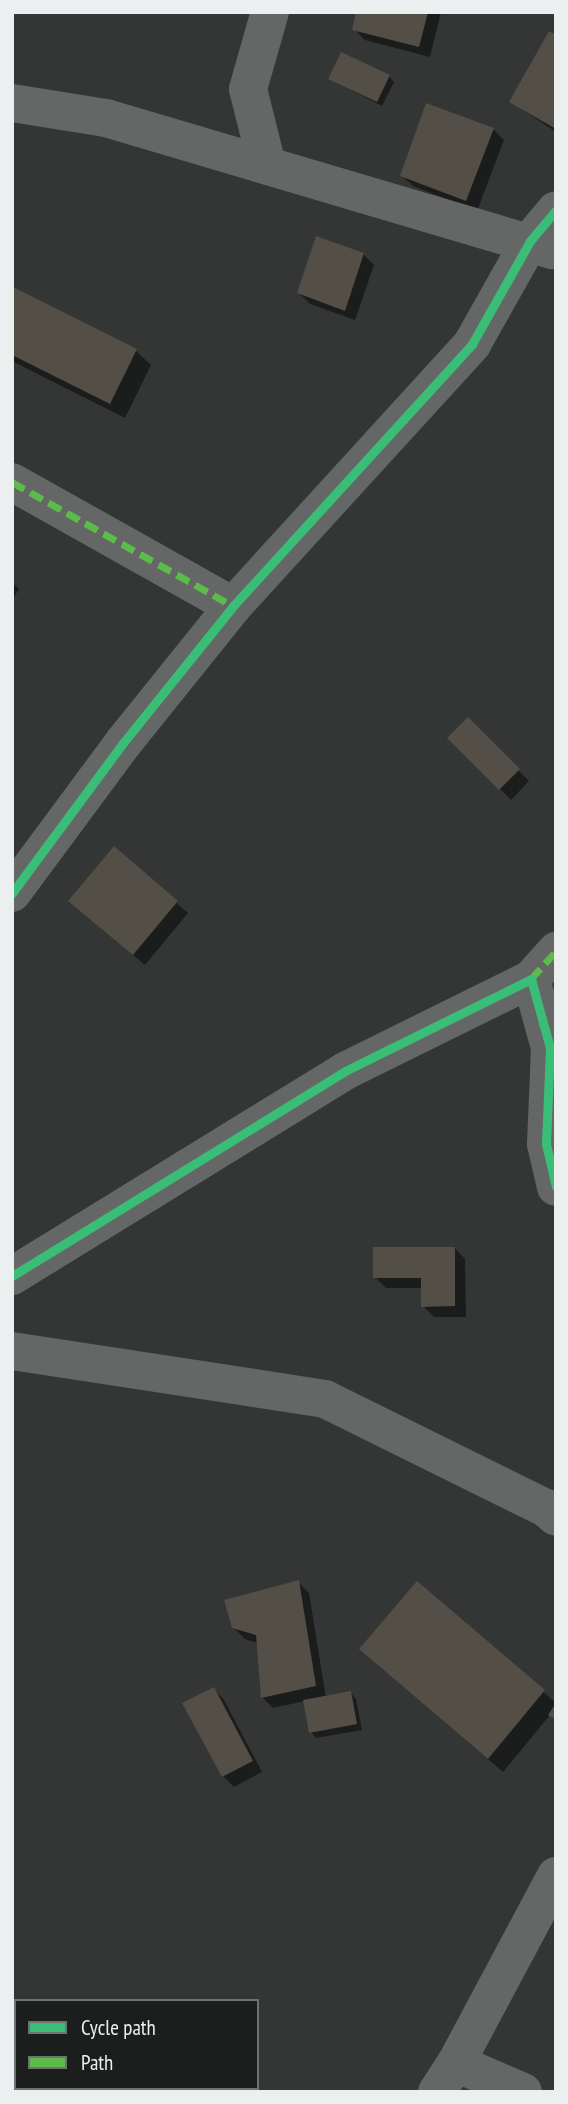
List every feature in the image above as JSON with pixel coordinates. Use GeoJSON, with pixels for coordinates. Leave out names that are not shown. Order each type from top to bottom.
{"type":"FeatureCollection","features":[{"type":"Feature","properties":{"kind":"street"},"geometry":{"type":"LineString","coordinates":[[267,165],[248,89],[270,12]]}},
{"type":"Feature","properties":{"kind":"street"},"geometry":{"type":"LineString","coordinates":[[12,103],[106,118],[543,246]]}},
{"type":"Feature","properties":{"kind":"street"},"geometry":{"type":"LineString","coordinates":[[16,878],[233,606],[472,344],[543,246],[556,210]]}},
{"type":"Feature","properties":{"kind":"street"},"geometry":{"type":"LineString","coordinates":[[12,481],[233,606]]}},
{"type":"Feature","properties":{"kind":"street"},"geometry":{"type":"LineString","coordinates":[[12,1276],[345,1071],[543,965],[553,1048],[546,1144],[556,1186]]}},
{"type":"Feature","properties":{"kind":"street"},"geometry":{"type":"LineString","coordinates":[[12,1350],[325,1399],[546,1508],[556,1517]]}},
{"type":"Feature","properties":{"kind":"street"},"geometry":{"type":"LineString","coordinates":[[523,2092],[446,2077],[556,1876]]}},
{"type":"Feature","properties":{"kind":"building"},"geometry":{"type":"Polygon","coordinates":[[[356,12],[428,12],[419,47],[352,30],[356,12]]]}},
{"type":"Feature","properties":{"kind":"building"},"geometry":{"type":"Polygon","coordinates":[[[549,31],[556,35],[556,129],[509,102],[549,31]]]}},
{"type":"Feature","properties":{"kind":"building"},"geometry":{"type":"Polygon","coordinates":[[[341,52],[390,75],[377,102],[328,79],[341,52]]]}},
{"type":"Feature","properties":{"kind":"building"},"geometry":{"type":"Polygon","coordinates":[[[426,103],[494,128],[466,201],[400,176],[426,103]]]}},
{"type":"Feature","properties":{"kind":"building"},"geometry":{"type":"Polygon","coordinates":[[[316,236],[364,253],[345,311],[297,293],[316,236]]]}},
{"type":"Feature","properties":{"kind":"building"},"geometry":{"type":"Polygon","coordinates":[[[13,287],[137,349],[110,404],[12,355],[13,287]]]}},
{"type":"Feature","properties":{"kind":"building"},"geometry":{"type":"Polygon","coordinates":[[[468,717],[520,769],[499,790],[447,738],[468,717]]]}},
{"type":"Feature","properties":{"kind":"building"},"geometry":{"type":"Polygon","coordinates":[[[114,846],[178,901],[133,955],[68,901],[114,846]]]}},
{"type":"Feature","properties":{"kind":"building"},"geometry":{"type":"Polygon","coordinates":[[[373,1247],[455,1247],[455,1306],[421,1307],[421,1278],[373,1278],[373,1247]]]}},
{"type":"Feature","properties":{"kind":"building"},"geometry":{"type":"Polygon","coordinates":[[[299,1580],[316,1686],[261,1698],[256,1635],[232,1628],[224,1600],[299,1580]]]}},
{"type":"Feature","properties":{"kind":"building"},"geometry":{"type":"Polygon","coordinates":[[[417,1581],[545,1690],[488,1759],[359,1649],[417,1581]]]}},
{"type":"Feature","properties":{"kind":"building"},"geometry":{"type":"Polygon","coordinates":[[[214,1687],[253,1761],[222,1777],[182,1703],[214,1687]]]}},
{"type":"Feature","properties":{"kind":"building"},"geometry":{"type":"Polygon","coordinates":[[[351,1691],[357,1724],[309,1733],[303,1700],[351,1691]]]}},
{"type":"Feature","properties":{"kind":"building"},"geometry":{"type":"Polygon","coordinates":[[[556,1703],[556,1720],[548,1715],[556,1703]]]}},
{"type":"Feature","properties":{"kind":"marked path"},"geometry":{"type":"LineString","coordinates":[[12,482],[233,606]]}},
{"type":"Feature","properties":{"kind":"marked path"},"geometry":{"type":"LineString","coordinates":[[531,979],[556,951]]}},
{"type":"Feature","properties":{"kind":"cycle path"},"geometry":{"type":"LineString","coordinates":[[12,893],[123,743],[233,606],[472,344],[530,241],[556,210]]}},
{"type":"Feature","properties":{"kind":"cycle path"},"geometry":{"type":"LineString","coordinates":[[12,1276],[345,1071],[531,979],[550,1048],[546,1144],[556,1187]]}}]}
